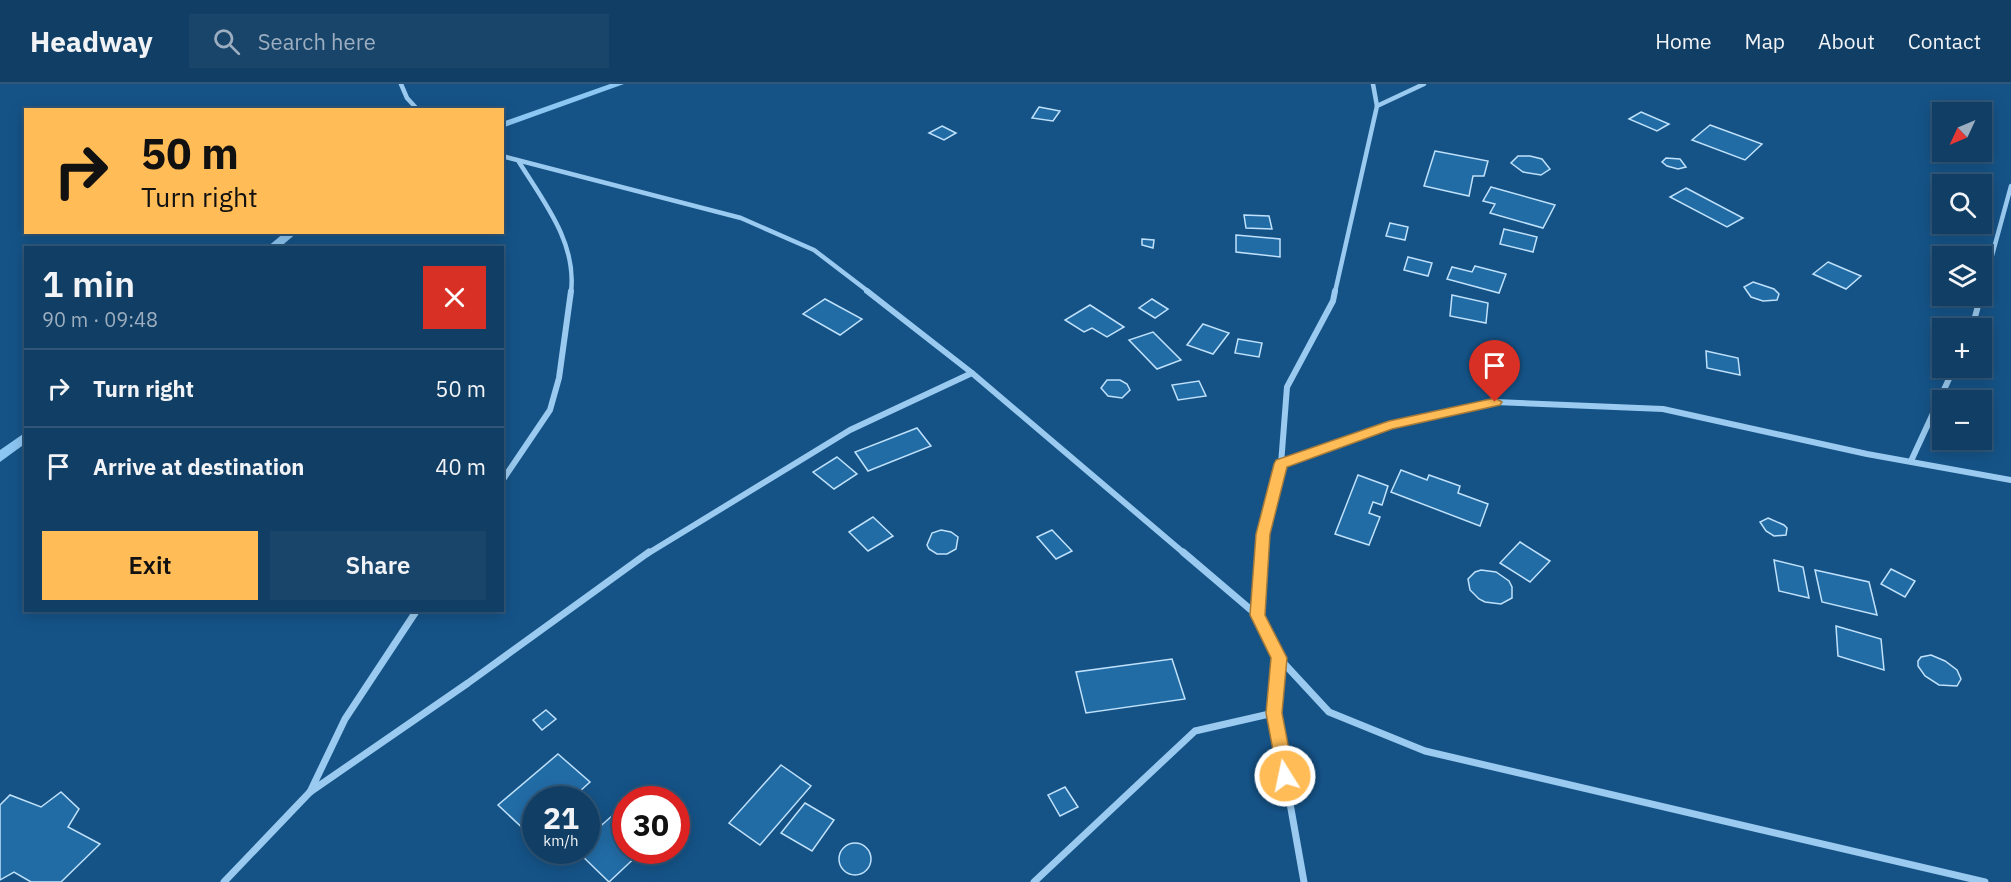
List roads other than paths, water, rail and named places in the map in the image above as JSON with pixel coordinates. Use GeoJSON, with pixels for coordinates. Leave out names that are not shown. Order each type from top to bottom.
{"type":"FeatureCollection","features":[{"type":"Feature","properties":{"kind":"street"},"geometry":{"type":"LineString","coordinates":[[401,84],[407,99],[416,108]]}},
{"type":"Feature","properties":{"kind":"street"},"geometry":{"type":"LineString","coordinates":[[1257,615],[1263,534],[1281,464],[1287,387],[1333,301],[1377,106],[1373,84]]}},
{"type":"Feature","properties":{"kind":"street"},"geometry":{"type":"LineString","coordinates":[[1377,106],[1424,84]]}},
{"type":"Feature","properties":{"kind":"street"},"geometry":{"type":"LineString","coordinates":[[504,157],[741,218],[814,250],[972,373],[1257,615],[1279,658],[1329,712],[1425,751],[1985,882]]}},
{"type":"Feature","properties":{"kind":"street"},"geometry":{"type":"LineString","coordinates":[[504,478],[550,410],[559,378],[573,275],[561,228],[519,161]]}},
{"type":"Feature","properties":{"kind":"street"},"geometry":{"type":"LineString","coordinates":[[1975,318],[2011,186]]}},
{"type":"Feature","properties":{"kind":"street"},"geometry":{"type":"LineString","coordinates":[[224,882],[310,792],[468,683],[638,559],[850,430],[972,373]]}},
{"type":"Feature","properties":{"kind":"street"},"geometry":{"type":"LineString","coordinates":[[1911,461],[1949,378]]}},
{"type":"Feature","properties":{"kind":"street"},"geometry":{"type":"LineString","coordinates":[[1281,464],[1389,425],[1495,402],[1663,409],[1867,454],[2011,480]]}},
{"type":"Feature","properties":{"kind":"street"},"geometry":{"type":"LineString","coordinates":[[310,792],[345,719],[416,612]]}},
{"type":"Feature","properties":{"kind":"street"},"geometry":{"type":"LineString","coordinates":[[1279,658],[1274,713],[1304,882]]}},
{"type":"Feature","properties":{"kind":"street"},"geometry":{"type":"LineString","coordinates":[[1034,882],[1195,731],[1274,713]]}},
{"type":"Feature","properties":{"kind":"waterway"},"geometry":{"type":"LineString","coordinates":[[504,124],[619,84]]}},
{"type":"Feature","properties":{"kind":"waterway"},"geometry":{"type":"LineString","coordinates":[[274,246],[290,234]]}},
{"type":"Feature","properties":{"kind":"waterway"},"geometry":{"type":"LineString","coordinates":[[0,457],[24,438]]}}]}
